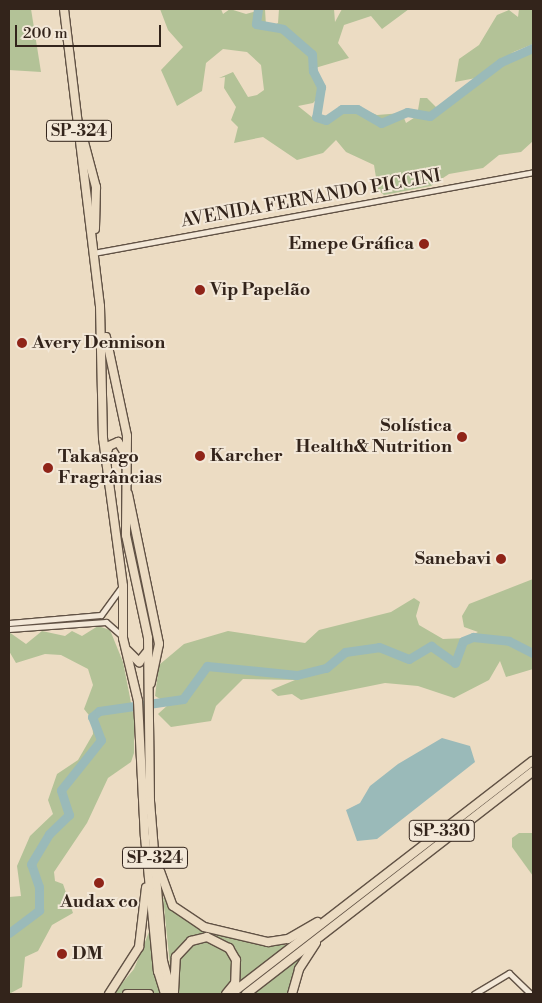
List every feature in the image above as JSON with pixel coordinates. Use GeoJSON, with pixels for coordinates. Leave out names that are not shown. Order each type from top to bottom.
{"type":"FeatureCollection","features":[{"type":"Feature","properties":{"kind":"highway","name":"SP-324"},"geometry":{"type":"LineString","coordinates":[[64,9],[100,306],[126,424],[128,464],[126,534],[149,649],[149,839],[164,968],[173,994]]}},
{"type":"Feature","properties":{"kind":"highway","name":"SP-324"},"geometry":{"type":"LineString","coordinates":[[100,306],[106,457],[122,586],[123,638],[140,721],[158,971],[165,994]]}},
{"type":"Feature","properties":{"kind":"highway"},"geometry":{"type":"LineString","coordinates":[[106,457],[109,446],[120,443],[128,464]]}},
{"type":"Feature","properties":{"kind":"highway"},"geometry":{"type":"LineString","coordinates":[[126,483],[159,644],[149,690]]}},
{"type":"Feature","properties":{"kind":"highway"},"geometry":{"type":"LineString","coordinates":[[123,638],[135,661],[142,660],[149,649]]}},
{"type":"Feature","properties":{"kind":"highway","name":"SP-330"},"geometry":{"type":"LineString","coordinates":[[231,994],[533,761]]}},
{"type":"Feature","properties":{"kind":"highway","name":"SP-330"},"geometry":{"type":"LineString","coordinates":[[246,994],[533,771]]}},
{"type":"Feature","properties":{"kind":"highway"},"geometry":{"type":"LineString","coordinates":[[149,839],[171,903],[187,919],[211,929],[253,941],[277,942],[351,901]]}},
{"type":"Feature","properties":{"kind":"highway"},"geometry":{"type":"LineString","coordinates":[[109,994],[130,968],[143,934],[149,839]]}},
{"type":"Feature","properties":{"kind":"highway"},"geometry":{"type":"LineString","coordinates":[[292,994],[308,954],[352,910]]}},
{"type":"Feature","properties":{"kind":"highway"},"geometry":{"type":"LineString","coordinates":[[173,994],[176,957],[191,941],[207,937],[230,948],[236,960],[235,983],[226,994]]}},
{"type":"Feature","properties":{"kind":"highway"},"geometry":{"type":"LineString","coordinates":[[127,994],[149,994]]}},
{"type":"Feature","properties":{"kind":"street","name":"AVENIDA FERNANDO PICCINI"},"geometry":{"type":"LineString","coordinates":[[93,253],[533,172]]}},
{"type":"Feature","properties":{"kind":"street"},"geometry":{"type":"LineString","coordinates":[[9,623],[101,616],[122,586]]}},
{"type":"Feature","properties":{"kind":"street"},"geometry":{"type":"LineString","coordinates":[[9,629],[106,622],[123,638]]}},
{"type":"Feature","properties":{"kind":"street"},"geometry":{"type":"LineString","coordinates":[[474,994],[504,973],[513,975],[531,994]]}},
{"type":"Feature","properties":{"kind":"green space"},"geometry":{"type":"Polygon","coordinates":[[[9,9],[31,9],[41,72],[9,70],[9,9]]]}},
{"type":"Feature","properties":{"kind":"green space"},"geometry":{"type":"Polygon","coordinates":[[[160,9],[221,9],[223,14],[230,9],[246,14],[265,9],[266,26],[271,27],[278,23],[279,9],[334,9],[335,22],[342,9],[409,9],[382,29],[371,16],[344,25],[338,43],[349,58],[315,68],[326,89],[313,103],[298,106],[318,122],[354,106],[377,115],[402,113],[406,123],[417,116],[420,98],[427,98],[439,110],[447,109],[476,78],[455,82],[459,59],[479,45],[497,15],[509,10],[518,17],[519,9],[533,9],[533,44],[511,53],[533,47],[533,141],[521,152],[499,155],[483,168],[449,174],[431,186],[384,195],[378,190],[374,165],[346,152],[336,140],[323,153],[297,160],[263,137],[234,143],[238,127],[231,120],[236,107],[224,88],[225,77],[219,78],[233,72],[248,97],[257,95],[264,90],[261,65],[247,52],[223,49],[206,63],[202,91],[177,106],[161,70],[183,47],[168,30],[160,9]]]}},
{"type":"Feature","properties":{"kind":"green space"},"geometry":{"type":"Polygon","coordinates":[[[533,579],[533,669],[506,677],[500,661],[489,680],[454,698],[418,686],[385,683],[301,700],[292,694],[278,696],[271,690],[295,680],[243,679],[216,706],[211,721],[171,727],[158,714],[169,704],[155,696],[159,665],[184,644],[228,631],[305,643],[319,630],[391,612],[414,598],[420,602],[416,616],[419,625],[443,639],[466,638],[478,632],[464,627],[462,616],[469,604],[533,579]]]}},
{"type":"Feature","properties":{"kind":"green space"},"geometry":{"type":"Polygon","coordinates":[[[98,626],[110,630],[123,662],[134,718],[134,753],[131,762],[108,778],[87,823],[54,872],[55,881],[63,884],[73,913],[52,925],[38,951],[25,957],[22,987],[9,994],[9,897],[21,896],[17,866],[30,836],[53,814],[48,800],[57,774],[78,760],[93,734],[92,719],[84,709],[93,685],[88,669],[61,655],[45,654],[16,663],[9,651],[9,632],[26,644],[42,631],[65,636],[72,631],[82,636],[98,626]]]}},
{"type":"Feature","properties":{"kind":"green space"},"geometry":{"type":"Polygon","coordinates":[[[519,833],[533,833],[533,876],[512,847],[512,838],[519,833]]]}},
{"type":"Feature","properties":{"kind":"green space"},"geometry":{"type":"Polygon","coordinates":[[[163,897],[180,917],[201,928],[256,944],[287,945],[236,985],[239,957],[227,942],[214,936],[189,940],[170,965],[163,897]]]}},
{"type":"Feature","properties":{"kind":"green space"},"geometry":{"type":"Polygon","coordinates":[[[149,932],[160,994],[113,994],[134,969],[149,932]]]}},
{"type":"Feature","properties":{"kind":"green space"},"geometry":{"type":"Polygon","coordinates":[[[207,940],[220,944],[232,956],[230,984],[222,994],[178,994],[180,955],[195,942],[207,940]]]}},
{"type":"Feature","properties":{"kind":"green space"},"geometry":{"type":"Polygon","coordinates":[[[303,954],[290,994],[254,994],[287,968],[303,954]]]}},
{"type":"Feature","properties":{"kind":"water"},"geometry":{"type":"Polygon","coordinates":[[[442,738],[470,746],[475,762],[377,839],[357,841],[346,810],[360,803],[370,786],[398,764],[442,738]]]}},
{"type":"Feature","properties":{"kind":"waterway"},"geometry":{"type":"LineString","coordinates":[[258,9],[256,24],[283,29],[312,54],[313,71],[321,87],[316,117],[326,120],[342,109],[357,109],[381,123],[407,112],[430,116],[501,62],[533,48]]}},
{"type":"Feature","properties":{"kind":"waterway"},"geometry":{"type":"LineString","coordinates":[[9,933],[39,910],[39,887],[31,864],[49,834],[69,815],[61,790],[101,740],[92,717],[99,711],[183,699],[207,666],[297,675],[326,668],[345,652],[379,647],[409,659],[431,646],[455,663],[463,641],[473,637],[509,641],[533,653]]}},
{"type":"Feature","properties":{"kind":"place","name":"Emepe Gráfica"},"geometry":{"type":"Point","coordinates":[424,244]}},
{"type":"Feature","properties":{"kind":"place","name":"Vip Papelão"},"geometry":{"type":"Point","coordinates":[200,290]}},
{"type":"Feature","properties":{"kind":"place","name":"Avery Dennison"},"geometry":{"type":"Point","coordinates":[22,343]}},
{"type":"Feature","properties":{"kind":"place","name":"Solística Health& Nutrition"},"geometry":{"type":"Point","coordinates":[462,437]}},
{"type":"Feature","properties":{"kind":"place","name":"Karcher"},"geometry":{"type":"Point","coordinates":[200,456]}},
{"type":"Feature","properties":{"kind":"place","name":"Takasago Fragrâncias"},"geometry":{"type":"Point","coordinates":[48,468]}},
{"type":"Feature","properties":{"kind":"place","name":"Sanebavi"},"geometry":{"type":"Point","coordinates":[501,559]}},
{"type":"Feature","properties":{"kind":"place","name":"Audax co"},"geometry":{"type":"Point","coordinates":[99,883]}},
{"type":"Feature","properties":{"kind":"place","name":"DM"},"geometry":{"type":"Point","coordinates":[62,954]}}]}
